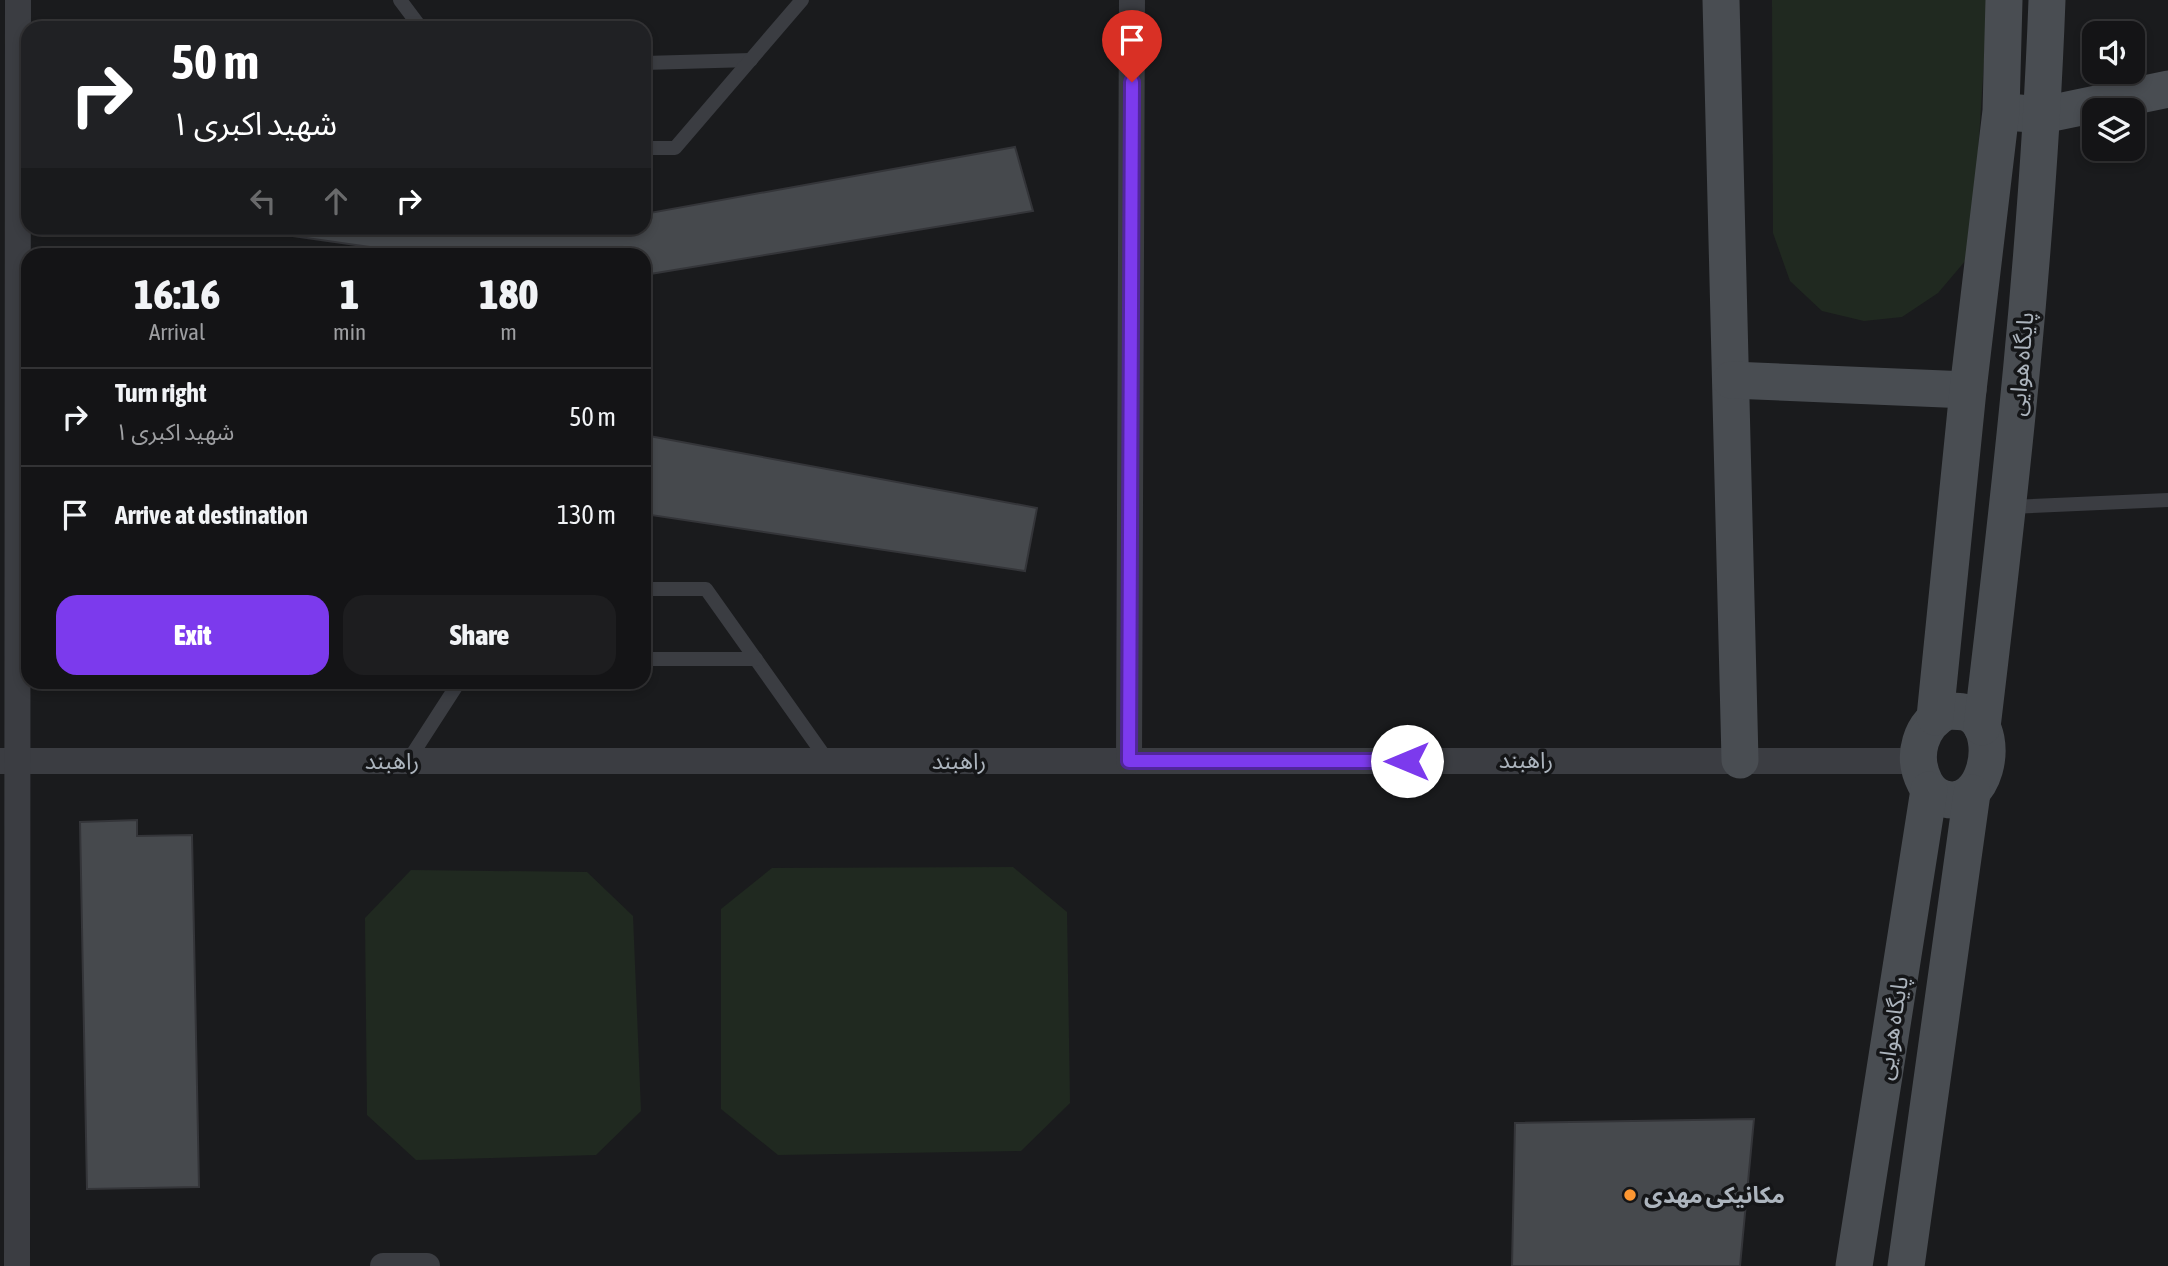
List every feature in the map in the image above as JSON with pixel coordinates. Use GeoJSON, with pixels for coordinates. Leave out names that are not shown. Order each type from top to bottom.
{"type":"FeatureCollection","features":[{"type":"Feature","properties":{"kind":"main road"},"geometry":{"type":"LineString","coordinates":[[1721,0],[1740,760]]}},
{"type":"Feature","properties":{"kind":"main road"},"geometry":{"type":"LineString","coordinates":[[1935,717],[1968,390],[2001,111],[2004,0]]}},
{"type":"Feature","properties":{"kind":"main road","name":"پایگاه هوایی"},"geometry":{"type":"LineString","coordinates":[[1982,727],[2008,507],[2043,115],[2047,0]]}},
{"type":"Feature","properties":{"kind":"main road"},"geometry":{"type":"LineString","coordinates":[[2001,111],[2043,115],[2168,89]]}},
{"type":"Feature","properties":{"kind":"main road"},"geometry":{"type":"LineString","coordinates":[[1731,380],[1968,390]]}},
{"type":"Feature","properties":{"kind":"main road"},"geometry":{"type":"LineString","coordinates":[[1947,711],[1961,711],[1973,716],[1982,727],[1986,740],[1986,761],[1980,781],[1972,793],[1962,799],[1950,801],[1939,798],[1924,776],[1919,744],[1925,730],[1935,717],[1947,711]]}},
{"type":"Feature","properties":{"kind":"main road","name":"پایگاه هوایی"},"geometry":{"type":"LineString","coordinates":[[1854,1266],[1924,776]]}},
{"type":"Feature","properties":{"kind":"main road","name":"پایگاه هوایی"},"geometry":{"type":"LineString","coordinates":[[1906,1266],[1972,793]]}},
{"type":"Feature","properties":{"kind":"street"},"geometry":{"type":"LineString","coordinates":[[17,1266],[9,761],[18,0]]}},
{"type":"Feature","properties":{"kind":"street"},"geometry":{"type":"LineString","coordinates":[[1129,761],[1132,0]]}},
{"type":"Feature","properties":{"kind":"street","name":"راهبند"},"geometry":{"type":"LineString","coordinates":[[9,761],[1740,760],[1924,776]]}},
{"type":"Feature","properties":{"kind":"street"},"geometry":{"type":"LineString","coordinates":[[383,1266],[427,1266]]}},
{"type":"Feature","properties":{"kind":"lane"},"geometry":{"type":"LineString","coordinates":[[400,0],[416,21]]}},
{"type":"Feature","properties":{"kind":"lane"},"geometry":{"type":"LineString","coordinates":[[651,148],[675,148],[802,0]]}},
{"type":"Feature","properties":{"kind":"lane"},"geometry":{"type":"LineString","coordinates":[[651,63],[751,60]]}},
{"type":"Feature","properties":{"kind":"lane"},"geometry":{"type":"LineString","coordinates":[[2008,507],[2168,500]]}},
{"type":"Feature","properties":{"kind":"lane"},"geometry":{"type":"LineString","coordinates":[[651,589],[706,589],[828,761]]}},
{"type":"Feature","properties":{"kind":"lane"},"geometry":{"type":"LineString","coordinates":[[651,659],[756,659]]}},
{"type":"Feature","properties":{"kind":"lane"},"geometry":{"type":"LineString","coordinates":[[408,761],[454,689]]}},
{"type":"Feature","properties":{"kind":"shaded area"},"geometry":{"type":"Polygon","coordinates":[[[1772,0],[1988,0],[1977,169],[1966,260],[1938,293],[1902,317],[1864,321],[1822,311],[1790,281],[1773,233],[1772,0]]]}},
{"type":"Feature","properties":{"kind":"shaded area"},"geometry":{"type":"Polygon","coordinates":[[[1013,867],[1067,912],[1070,1103],[1021,1151],[778,1155],[721,1109],[721,909],[772,868],[1013,867]]]}},
{"type":"Feature","properties":{"kind":"shaded area"},"geometry":{"type":"Polygon","coordinates":[[[411,870],[587,872],[633,916],[641,1111],[596,1155],[416,1160],[367,1115],[365,918],[411,870]]]}},
{"type":"Feature","properties":{"kind":"building"},"geometry":{"type":"Polygon","coordinates":[[[1015,147],[1033,211],[651,274],[651,248],[377,248],[285,235],[651,235],[651,213],[1015,147]]]}},
{"type":"Feature","properties":{"kind":"building"},"geometry":{"type":"Polygon","coordinates":[[[651,436],[1037,508],[1025,571],[651,515],[651,436]]]}},
{"type":"Feature","properties":{"kind":"building"},"geometry":{"type":"Polygon","coordinates":[[[137,820],[137,836],[192,835],[199,1187],[87,1189],[80,822],[137,820]]]}},
{"type":"Feature","properties":{"kind":"building","name":"مکانیکی مهدی"},"geometry":{"type":"Polygon","coordinates":[[[1754,1119],[1740,1266],[1512,1266],[1515,1123],[1754,1119]]]}},
{"type":"Feature","properties":{"kind":"place","name":"مکانیکی مهدی"},"geometry":{"type":"Point","coordinates":[1630,1195]}},
{"type":"Feature","properties":{"kind":"route"},"geometry":{"type":"LineString","coordinates":[[1132,82],[1129,761],[1407,761]]}}]}
